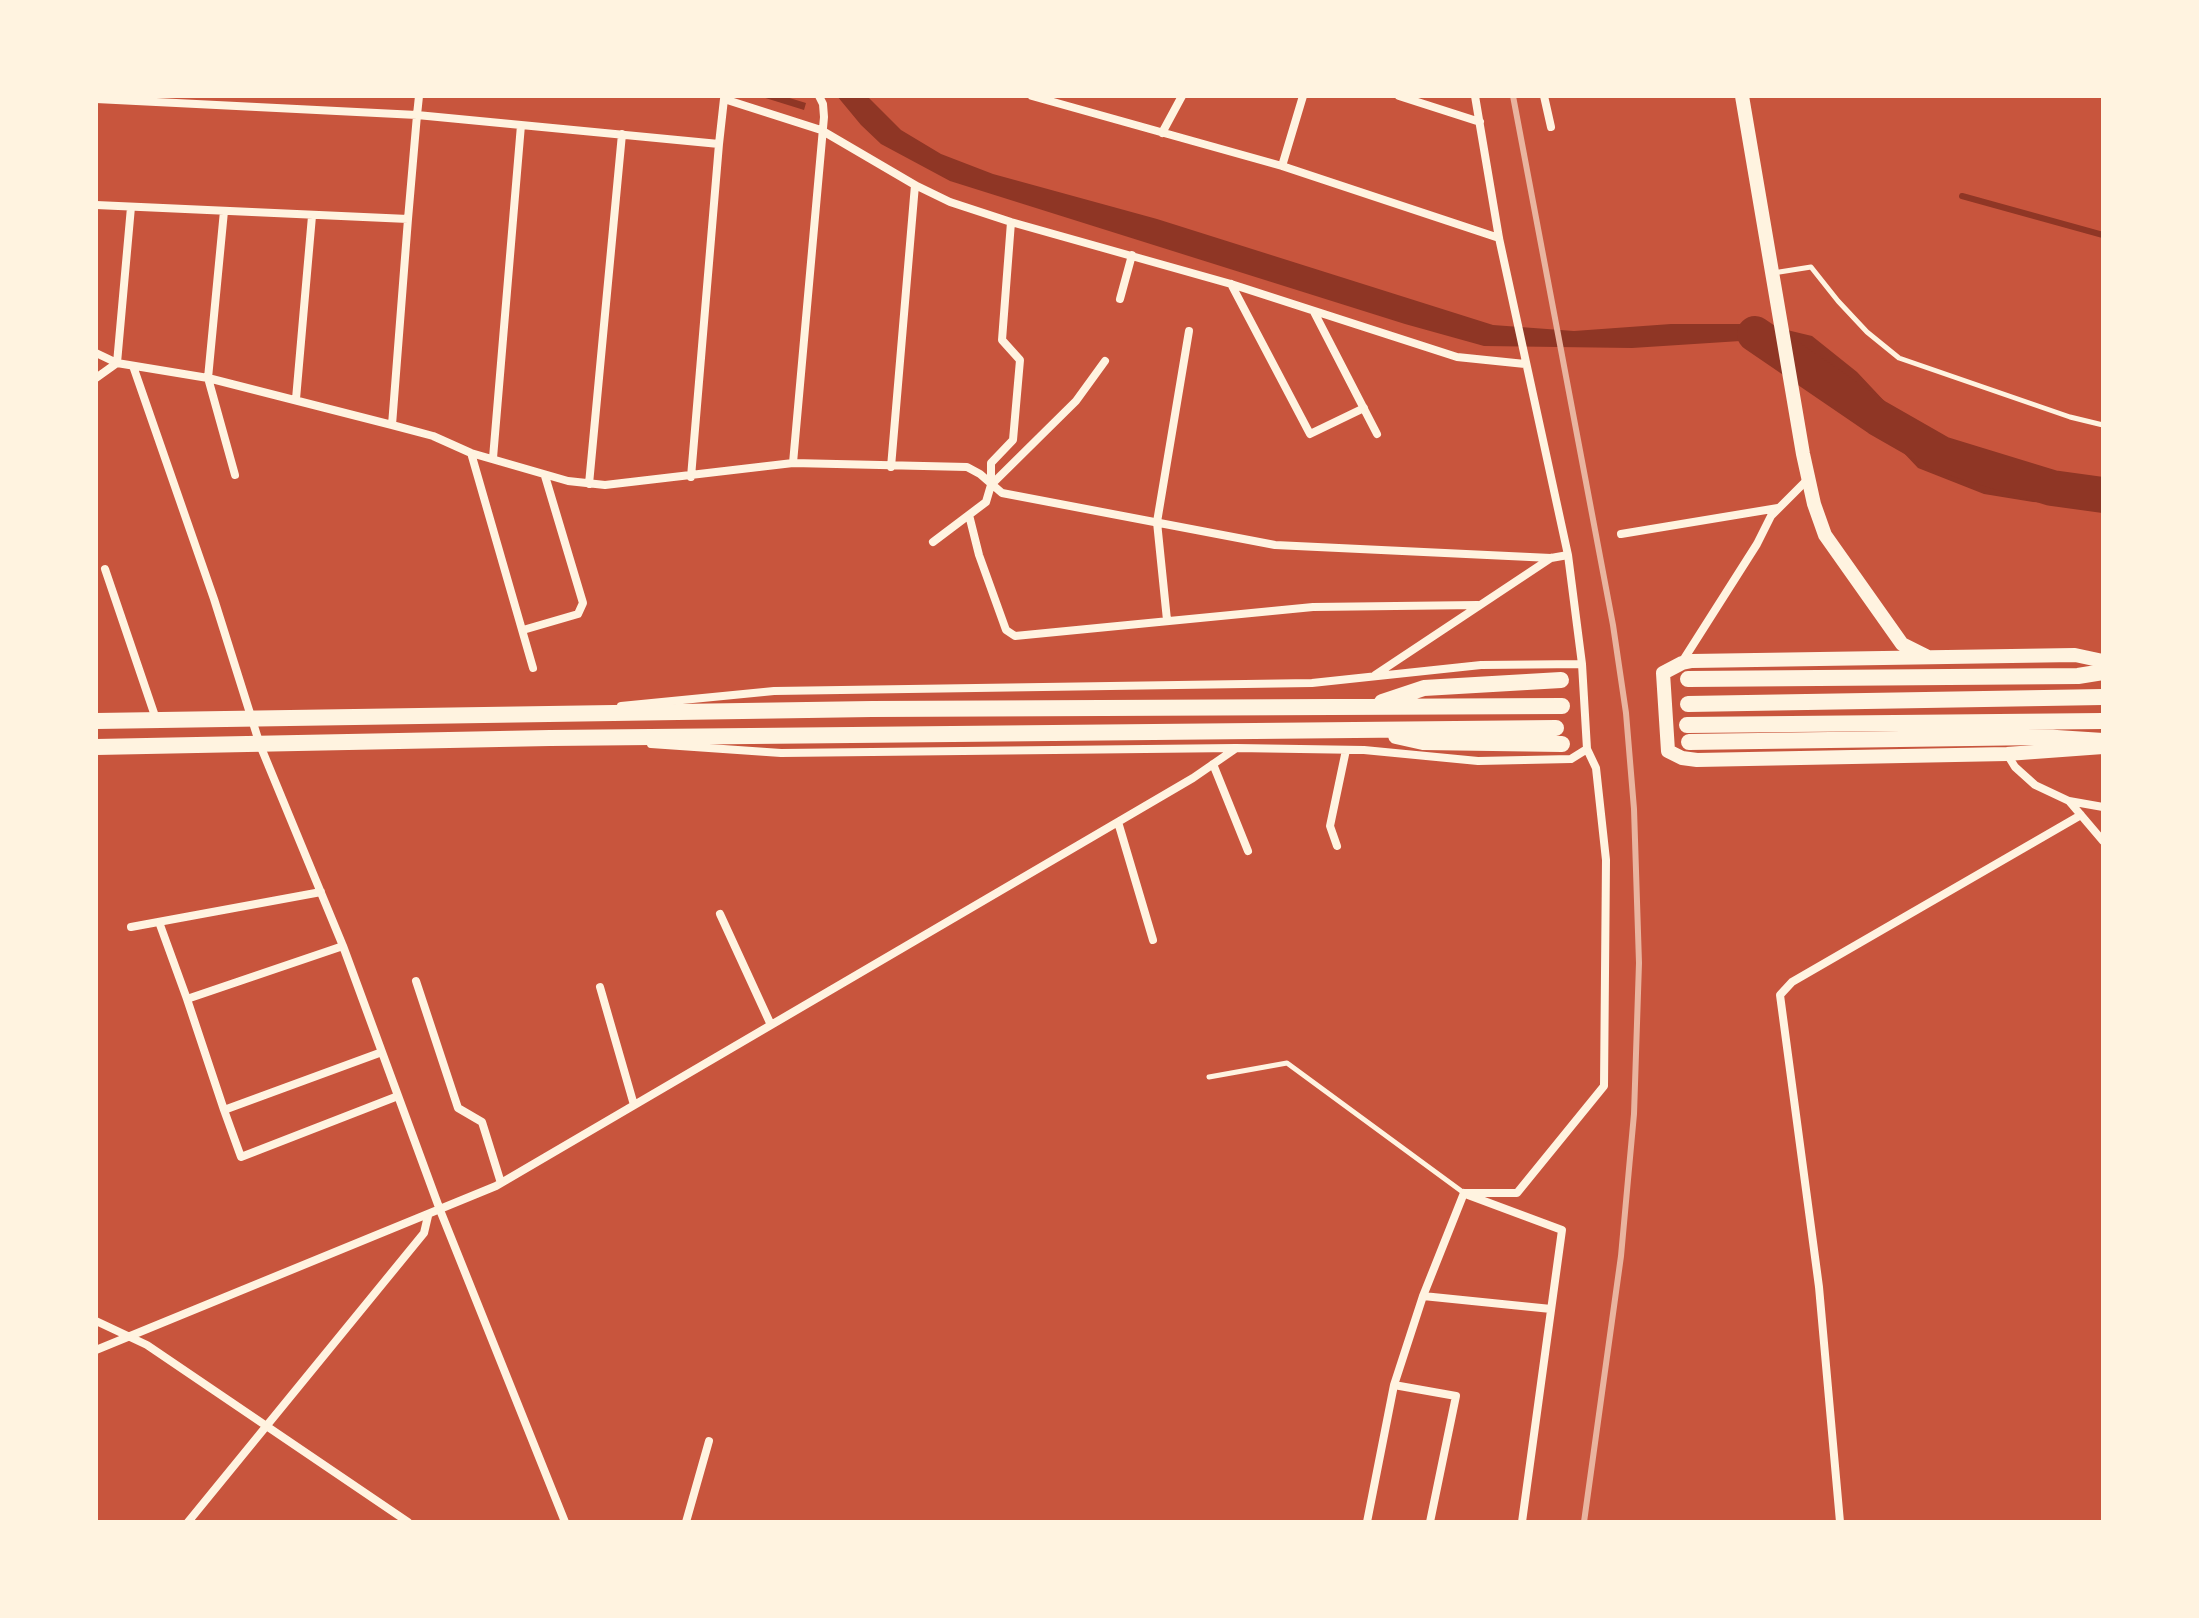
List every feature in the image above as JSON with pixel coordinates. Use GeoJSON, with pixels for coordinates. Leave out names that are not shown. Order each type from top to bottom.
{"type":"FeatureCollection","features":[{"type":"Feature","properties":{"kind":"main road"},"geometry":{"type":"LineString","coordinates":[[1742,96],[1808,479],[1825,535],[1902,644],[1929,658]]}},
{"type":"Feature","properties":{"kind":"main road"},"geometry":{"type":"LineString","coordinates":[[2103,661],[2075,655],[1682,663],[1663,673],[1668,751],[1682,758],[2007,754],[2103,744]]}},
{"type":"Feature","properties":{"kind":"main road"},"geometry":{"type":"LineString","coordinates":[[1688,679],[2078,676],[2103,672]]}},
{"type":"Feature","properties":{"kind":"main road"},"geometry":{"type":"LineString","coordinates":[[1365,707],[1424,688],[1561,680]]}},
{"type":"Feature","properties":{"kind":"main road"},"geometry":{"type":"LineString","coordinates":[[1688,704],[2103,697]]}},
{"type":"Feature","properties":{"kind":"main road"},"geometry":{"type":"LineString","coordinates":[[96,721],[1126,707],[1562,706]]}},
{"type":"Feature","properties":{"kind":"main road"},"geometry":{"type":"LineString","coordinates":[[2103,721],[1688,734],[2041,737],[2103,744]]}},
{"type":"Feature","properties":{"kind":"main road"},"geometry":{"type":"LineString","coordinates":[[96,747],[550,738],[1367,730],[1559,736]]}},
{"type":"Feature","properties":{"kind":"street"},"geometry":{"type":"LineString","coordinates":[[392,425],[419,96]]}},
{"type":"Feature","properties":{"kind":"street"},"geometry":{"type":"LineString","coordinates":[[793,463],[823,104],[819,96]]}},
{"type":"Feature","properties":{"kind":"street"},"geometry":{"type":"LineString","coordinates":[[1032,96],[1282,166],[1499,238]]}},
{"type":"Feature","properties":{"kind":"street"},"geometry":{"type":"LineString","coordinates":[[1162,133],[1182,96]]}},
{"type":"Feature","properties":{"kind":"street"},"geometry":{"type":"LineString","coordinates":[[1282,166],[1303,96]]}},
{"type":"Feature","properties":{"kind":"street"},"geometry":{"type":"LineString","coordinates":[[1399,96],[1480,122]]}},
{"type":"Feature","properties":{"kind":"street"},"geometry":{"type":"LineString","coordinates":[[1464,1193],[1517,1193],[1604,1086],[1606,860],[1596,768],[1587,749],[1582,664],[1568,555],[1499,238],[1475,96]]}},
{"type":"Feature","properties":{"kind":"street"},"geometry":{"type":"LineString","coordinates":[[1544,96],[1551,127]]}},
{"type":"Feature","properties":{"kind":"street"},"geometry":{"type":"LineString","coordinates":[[96,99],[417,115],[719,144]]}},
{"type":"Feature","properties":{"kind":"street"},"geometry":{"type":"LineString","coordinates":[[691,477],[724,99],[821,130],[950,202],[1231,284],[1457,357],[1525,364]]}},
{"type":"Feature","properties":{"kind":"street"},"geometry":{"type":"LineString","coordinates":[[493,458],[521,125]]}},
{"type":"Feature","properties":{"kind":"street"},"geometry":{"type":"LineString","coordinates":[[589,484],[622,134]]}},
{"type":"Feature","properties":{"kind":"street"},"geometry":{"type":"LineString","coordinates":[[891,467],[915,185]]}},
{"type":"Feature","properties":{"kind":"street"},"geometry":{"type":"LineString","coordinates":[[96,205],[408,219]]}},
{"type":"Feature","properties":{"kind":"street"},"geometry":{"type":"LineString","coordinates":[[96,378],[117,363],[131,207]]}},
{"type":"Feature","properties":{"kind":"street"},"geometry":{"type":"LineString","coordinates":[[224,211],[208,378],[235,475]]}},
{"type":"Feature","properties":{"kind":"street"},"geometry":{"type":"LineString","coordinates":[[296,399],[312,216]]}},
{"type":"Feature","properties":{"kind":"street"},"geometry":{"type":"LineString","coordinates":[[933,542],[986,502],[991,485],[991,463],[1013,440],[1020,360],[1002,340],[1011,222]]}},
{"type":"Feature","properties":{"kind":"street"},"geometry":{"type":"LineString","coordinates":[[1120,299],[1132,255]]}},
{"type":"Feature","properties":{"kind":"street"},"geometry":{"type":"LineString","coordinates":[[1231,284],[1310,434],[1364,408]]}},
{"type":"Feature","properties":{"kind":"street"},"geometry":{"type":"LineString","coordinates":[[1314,312],[1377,434]]}},
{"type":"Feature","properties":{"kind":"street"},"geometry":{"type":"LineString","coordinates":[[1167,620],[1157,522],[1189,331]]}},
{"type":"Feature","properties":{"kind":"street"},"geometry":{"type":"LineString","coordinates":[[96,353],[117,363],[208,378],[296,399],[433,436],[471,453],[545,476],[589,484],[691,477],[793,463],[967,467],[1002,493],[1275,545],[1551,558],[1568,555]]}},
{"type":"Feature","properties":{"kind":"street"},"geometry":{"type":"LineString","coordinates":[[991,485],[1076,401],[1105,361]]}},
{"type":"Feature","properties":{"kind":"street"},"geometry":{"type":"LineString","coordinates":[[133,366],[214,599],[260,745],[343,946],[440,1210],[565,1522]]}},
{"type":"Feature","properties":{"kind":"street"},"geometry":{"type":"LineString","coordinates":[[471,453],[533,668]]}},
{"type":"Feature","properties":{"kind":"street"},"geometry":{"type":"LineString","coordinates":[[523,630],[578,614],[583,603],[545,476]]}},
{"type":"Feature","properties":{"kind":"street"},"geometry":{"type":"LineString","coordinates":[[1682,663],[1778,508],[1808,479]]}},
{"type":"Feature","properties":{"kind":"street"},"geometry":{"type":"LineString","coordinates":[[1621,534],[1778,508]]}},
{"type":"Feature","properties":{"kind":"street"},"geometry":{"type":"LineString","coordinates":[[969,515],[979,555],[1006,630],[1015,636],[1313,607],[1478,605]]}},
{"type":"Feature","properties":{"kind":"street"},"geometry":{"type":"LineString","coordinates":[[1373,676],[1551,558]]}},
{"type":"Feature","properties":{"kind":"street"},"geometry":{"type":"LineString","coordinates":[[105,569],[156,720]]}},
{"type":"Feature","properties":{"kind":"street"},"geometry":{"type":"LineString","coordinates":[[549,713],[774,691],[1312,683],[1481,665],[1582,664]]}},
{"type":"Feature","properties":{"kind":"street"},"geometry":{"type":"LineString","coordinates":[[550,738],[781,753],[1236,748],[1346,750],[1478,761],[1571,759],[1587,749]]}},
{"type":"Feature","properties":{"kind":"street"},"geometry":{"type":"LineString","coordinates":[[96,1350],[428,1216],[501,1183],[1118,822],[1236,748]]}},
{"type":"Feature","properties":{"kind":"street"},"geometry":{"type":"LineString","coordinates":[[1337,846],[1330,826],[1346,750]]}},
{"type":"Feature","properties":{"kind":"street"},"geometry":{"type":"LineString","coordinates":[[2007,754],[2015,767],[2035,785],[2069,801],[2103,807]]}},
{"type":"Feature","properties":{"kind":"street"},"geometry":{"type":"LineString","coordinates":[[1213,764],[1248,851]]}},
{"type":"Feature","properties":{"kind":"street"},"geometry":{"type":"LineString","coordinates":[[2069,801],[2103,841]]}},
{"type":"Feature","properties":{"kind":"street"},"geometry":{"type":"LineString","coordinates":[[1840,1522],[1819,1287],[1780,995],[1792,982],[2081,815]]}},
{"type":"Feature","properties":{"kind":"street"},"geometry":{"type":"LineString","coordinates":[[1118,822],[1153,940]]}},
{"type":"Feature","properties":{"kind":"street"},"geometry":{"type":"LineString","coordinates":[[131,927],[321,892]]}},
{"type":"Feature","properties":{"kind":"street"},"geometry":{"type":"LineString","coordinates":[[720,914],[771,1025]]}},
{"type":"Feature","properties":{"kind":"street"},"geometry":{"type":"LineString","coordinates":[[159,922],[241,1157],[398,1096]]}},
{"type":"Feature","properties":{"kind":"street"},"geometry":{"type":"LineString","coordinates":[[187,999],[343,946]]}},
{"type":"Feature","properties":{"kind":"street"},"geometry":{"type":"LineString","coordinates":[[416,981],[458,1108],[482,1122],[501,1183]]}},
{"type":"Feature","properties":{"kind":"street"},"geometry":{"type":"LineString","coordinates":[[600,987],[634,1105]]}},
{"type":"Feature","properties":{"kind":"street"},"geometry":{"type":"LineString","coordinates":[[224,1110],[382,1052]]}},
{"type":"Feature","properties":{"kind":"street"},"geometry":{"type":"LineString","coordinates":[[1367,1522],[1394,1385],[1423,1296],[1464,1193]]}},
{"type":"Feature","properties":{"kind":"street"},"geometry":{"type":"LineString","coordinates":[[1464,1193],[1562,1230],[1522,1522]]}},
{"type":"Feature","properties":{"kind":"street"},"geometry":{"type":"LineString","coordinates":[[188,1522],[424,1233],[428,1216]]}},
{"type":"Feature","properties":{"kind":"street"},"geometry":{"type":"LineString","coordinates":[[1423,1296],[1551,1309]]}},
{"type":"Feature","properties":{"kind":"street"},"geometry":{"type":"LineString","coordinates":[[96,1321],[147,1345],[408,1522]]}},
{"type":"Feature","properties":{"kind":"street"},"geometry":{"type":"LineString","coordinates":[[1394,1385],[1456,1396],[1430,1522]]}},
{"type":"Feature","properties":{"kind":"street"},"geometry":{"type":"LineString","coordinates":[[686,1522],[709,1441]]}},
{"type":"Feature","properties":{"kind":"lane"},"geometry":{"type":"LineString","coordinates":[[1772,273],[1811,267],[1867,332],[1899,358],[2070,417],[2103,425]]}},
{"type":"Feature","properties":{"kind":"lane"},"geometry":{"type":"LineString","coordinates":[[1209,1077],[1287,1063],[1464,1193]]}},
{"type":"Feature","properties":{"kind":"shaded area"},"geometry":{"type":"Polygon","coordinates":[[[759,96],[783,96],[806,103],[804,110],[759,96]]]}},
{"type":"Feature","properties":{"kind":"shaded area"},"geometry":{"type":"Polygon","coordinates":[[[837,96],[867,96],[901,130],[941,154],[993,174],[1157,219],[1493,325],[1574,331],[1671,324],[1762,324],[1812,336],[1857,372],[1888,405],[1974,468],[2000,477],[2103,480],[2103,506],[2033,502],[1984,494],[1918,468],[1834,379],[1756,340],[1632,348],[1484,346],[950,181],[881,144],[837,96]]]}},
{"type":"Feature","properties":{"kind":"waterway"},"geometry":{"type":"LineString","coordinates":[[1962,196],[2103,235]]}},
{"type":"Feature","properties":{"kind":"waterway"},"geometry":{"type":"LineString","coordinates":[[1755,334],[1878,418],[1941,454],[2052,488],[2103,495]]}},
{"type":"Feature","properties":{"kind":"railway"},"geometry":{"type":"LineString","coordinates":[[1513,96],[1613,625],[1626,713],[1634,809],[1639,963],[1634,1114],[1621,1256],[1584,1522]]}}]}
